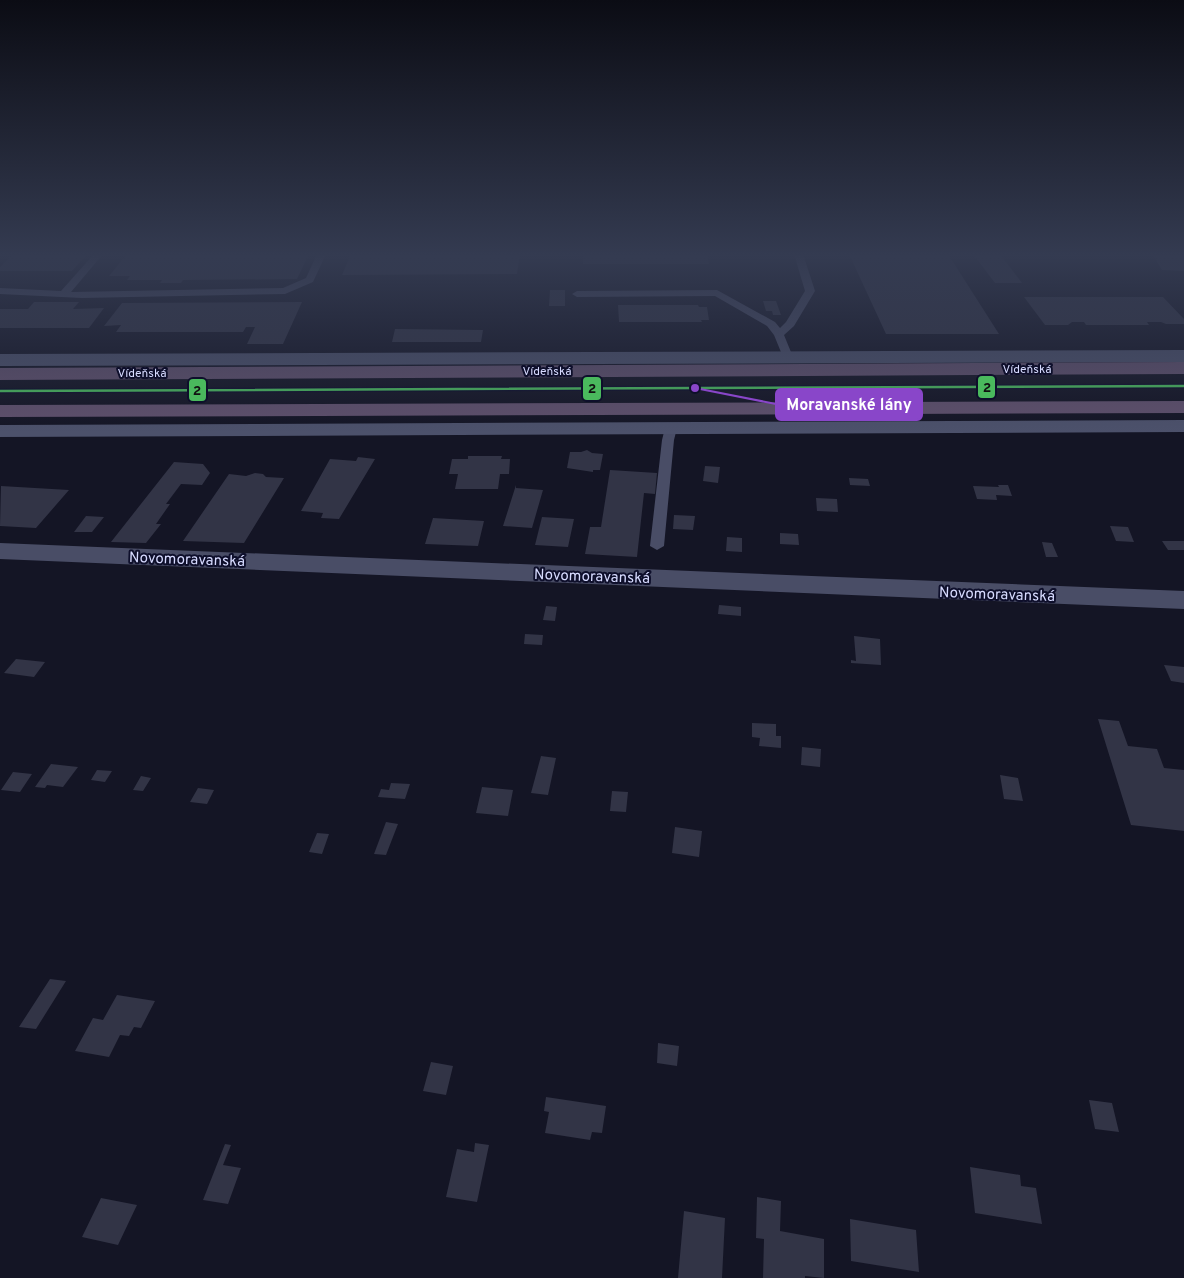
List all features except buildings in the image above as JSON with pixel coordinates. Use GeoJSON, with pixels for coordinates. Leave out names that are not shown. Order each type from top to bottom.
{"type":"FeatureCollection","features":[{"type":"Feature","properties":{"kind":"highway","name":"Vídeňská"},"geometry":{"type":"LineString","coordinates":[[0,374],[1184,368]]}},
{"type":"Feature","properties":{"kind":"highway"},"geometry":{"type":"LineString","coordinates":[[0,411],[1184,406]]}},
{"type":"Feature","properties":{"kind":"street","name":"Vídeňská"},"geometry":{"type":"LineString","coordinates":[[0,360],[1184,356]]}},
{"type":"Feature","properties":{"kind":"street"},"geometry":{"type":"LineString","coordinates":[[0,431],[1184,426]]}},
{"type":"Feature","properties":{"kind":"street","name":"Novomoravanská"},"geometry":{"type":"LineString","coordinates":[[0,551],[1184,600]]}},
{"type":"Feature","properties":{"kind":"lane"},"geometry":{"type":"LineString","coordinates":[[753,314],[771,324],[778,334],[788,357]]}},
{"type":"Feature","properties":{"kind":"lane"},"geometry":{"type":"LineString","coordinates":[[778,334],[790,324],[796,314]]}},
{"type":"Feature","properties":{"kind":"lane"},"geometry":{"type":"LineString","coordinates":[[657,546],[668,440],[671,428]]}},
{"type":"Feature","properties":{"kind":"transit line","name":"2"},"geometry":{"type":"LineString","coordinates":[[0,391],[1184,386]]}},
{"type":"Feature","properties":{"kind":"place","name":"Moravanské lány"},"geometry":{"type":"Point","coordinates":[695,388]}}]}
